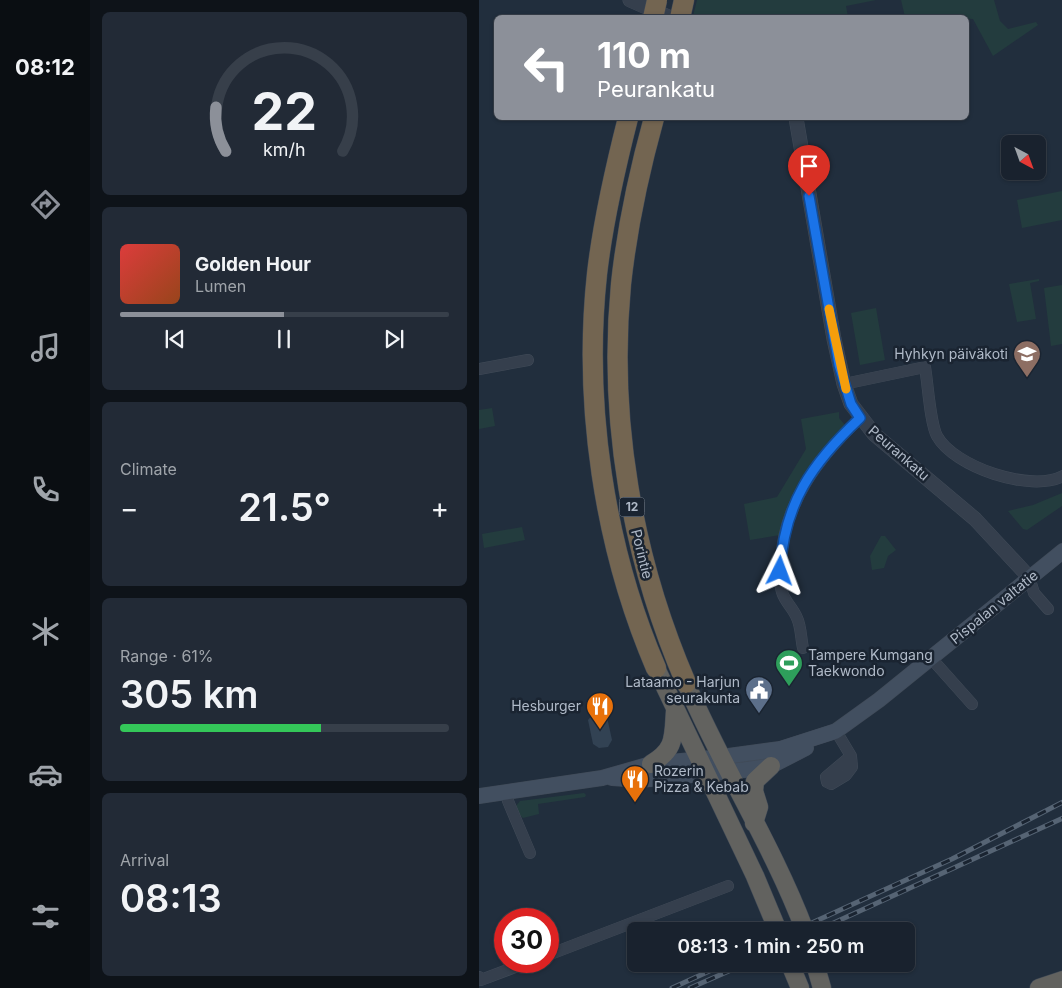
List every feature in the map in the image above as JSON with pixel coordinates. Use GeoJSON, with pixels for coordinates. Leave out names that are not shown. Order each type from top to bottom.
{"type":"FeatureCollection","features":[{"type":"Feature","properties":{"kind":"highway"},"geometry":{"type":"LineString","coordinates":[[654,15],[657,0]]}},
{"type":"Feature","properties":{"kind":"highway"},"geometry":{"type":"LineString","coordinates":[[681,15],[684,0]]}},
{"type":"Feature","properties":{"kind":"highway","name":"Porintie"},"geometry":{"type":"LineString","coordinates":[[628,120],[603,224],[596,283],[593,375],[600,458],[611,520],[640,629],[675,711],[755,876],[774,922]]}},
{"type":"Feature","properties":{"kind":"highway","name":"Porintie"},"geometry":{"type":"LineString","coordinates":[[653,120],[642,161],[622,275],[618,324],[618,373],[628,484],[641,555],[662,624],[686,682],[724,765],[788,887],[802,922]]}},
{"type":"Feature","properties":{"kind":"highway"},"geometry":{"type":"LineString","coordinates":[[651,764],[668,751],[671,744],[675,711]]}},
{"type":"Feature","properties":{"kind":"highway"},"geometry":{"type":"LineString","coordinates":[[753,823],[759,807],[754,791],[755,781],[771,766]]}},
{"type":"Feature","properties":{"kind":"highway"},"geometry":{"type":"LineString","coordinates":[[817,972],[822,988]]}},
{"type":"Feature","properties":{"kind":"highway"},"geometry":{"type":"LineString","coordinates":[[1039,988],[1062,980]]}},
{"type":"Feature","properties":{"kind":"main road","name":"Pispalan valtatie"},"geometry":{"type":"LineString","coordinates":[[479,796],[603,778],[651,764],[771,766],[832,732],[879,700],[1062,551]]}},
{"type":"Feature","properties":{"kind":"main road","name":"Pispalan valtatie"},"geometry":{"type":"LineString","coordinates":[[724,765],[832,732]]}},
{"type":"Feature","properties":{"kind":"main road","name":"Pispalan valtatie"},"geometry":{"type":"LineString","coordinates":[[603,778],[640,780],[703,766]]}},
{"type":"Feature","properties":{"kind":"street"},"geometry":{"type":"LineString","coordinates":[[630,0],[664,15]]}},
{"type":"Feature","properties":{"kind":"street","name":"Peurankatu"},"geometry":{"type":"LineString","coordinates":[[796,120],[844,384],[851,404],[860,418],[889,448],[975,519],[1029,577]]}},
{"type":"Feature","properties":{"kind":"street"},"geometry":{"type":"LineString","coordinates":[[479,369],[527,360]]}},
{"type":"Feature","properties":{"kind":"street"},"geometry":{"type":"LineString","coordinates":[[844,384],[925,368],[937,436],[971,466],[1007,478],[1028,480],[1062,476]]}},
{"type":"Feature","properties":{"kind":"street"},"geometry":{"type":"LineString","coordinates":[[803,648],[798,618],[781,591],[780,571],[785,529],[789,514],[806,480],[831,446],[860,418]]}},
{"type":"Feature","properties":{"kind":"street"},"geometry":{"type":"LineString","coordinates":[[1029,577],[1034,594],[1049,609]]}},
{"type":"Feature","properties":{"kind":"street"},"geometry":{"type":"LineString","coordinates":[[931,658],[972,704]]}},
{"type":"Feature","properties":{"kind":"street"},"geometry":{"type":"LineString","coordinates":[[832,732],[851,756]]}},
{"type":"Feature","properties":{"kind":"street"},"geometry":{"type":"LineString","coordinates":[[507,792],[508,801],[530,853]]}},
{"type":"Feature","properties":{"kind":"street"},"geometry":{"type":"LineString","coordinates":[[559,951],[728,886]]}},
{"type":"Feature","properties":{"kind":"street"},"geometry":{"type":"LineString","coordinates":[[480,982],[502,973]]}},
{"type":"Feature","properties":{"kind":"green space"},"geometry":{"type":"Polygon","coordinates":[[[697,0],[876,0],[846,6],[848,15],[693,15],[697,0]]]}},
{"type":"Feature","properties":{"kind":"green space"},"geometry":{"type":"Polygon","coordinates":[[[901,0],[994,0],[1000,21],[1008,29],[1036,22],[1038,25],[993,56],[973,19],[969,19],[969,15],[905,15],[901,0]]]}},
{"type":"Feature","properties":{"kind":"green space"},"geometry":{"type":"Polygon","coordinates":[[[1062,191],[1062,220],[1022,228],[1017,200],[1062,191]]]}},
{"type":"Feature","properties":{"kind":"green space"},"geometry":{"type":"Polygon","coordinates":[[[1039,279],[1039,281],[1030,283],[1036,319],[1017,322],[1009,284],[1039,279]]]}},
{"type":"Feature","properties":{"kind":"green space"},"geometry":{"type":"Polygon","coordinates":[[[1062,285],[1062,344],[1051,346],[1044,288],[1062,285]]]}},
{"type":"Feature","properties":{"kind":"green space"},"geometry":{"type":"Polygon","coordinates":[[[876,308],[885,360],[860,365],[851,313],[876,308]]]}},
{"type":"Feature","properties":{"kind":"green space"},"geometry":{"type":"Polygon","coordinates":[[[492,408],[495,426],[479,429],[479,410],[492,408]]]}},
{"type":"Feature","properties":{"kind":"green space"},"geometry":{"type":"Polygon","coordinates":[[[839,412],[839,418],[845,425],[822,451],[805,476],[792,502],[780,535],[750,540],[744,504],[777,497],[806,449],[801,419],[839,412]]]}},
{"type":"Feature","properties":{"kind":"green space"},"geometry":{"type":"Polygon","coordinates":[[[1062,493],[1062,506],[1027,530],[1023,529],[1008,511],[1033,505],[1062,493]]]}},
{"type":"Feature","properties":{"kind":"green space"},"geometry":{"type":"Polygon","coordinates":[[[522,527],[525,540],[484,548],[482,534],[522,527]]]}},
{"type":"Feature","properties":{"kind":"green space"},"geometry":{"type":"Polygon","coordinates":[[[881,536],[885,536],[896,550],[888,556],[884,568],[872,570],[870,556],[881,536]]]}},
{"type":"Feature","properties":{"kind":"green space"},"geometry":{"type":"Polygon","coordinates":[[[584,793],[585,797],[538,804],[539,814],[523,818],[517,812],[516,806],[520,801],[584,793]]]}},
{"type":"Feature","properties":{"kind":"building","name":"Hesburger"},"geometry":{"type":"Polygon","coordinates":[[[601,712],[607,717],[612,740],[608,747],[599,748],[593,744],[588,720],[593,714],[601,712]]]}},
{"type":"Feature","properties":{"kind":"railway"},"geometry":{"type":"LineString","coordinates":[[814,922],[952,859],[1063,802]]}},
{"type":"Feature","properties":{"kind":"railway"},"geometry":{"type":"LineString","coordinates":[[836,922],[1063,818]]}},
{"type":"Feature","properties":{"kind":"railway"},"geometry":{"type":"LineString","coordinates":[[672,988],[707,972]]}},
{"type":"Feature","properties":{"kind":"railway"},"geometry":{"type":"LineString","coordinates":[[690,988],[727,972]]}},
{"type":"Feature","properties":{"kind":"slow traffic"},"geometry":{"type":"LineString","coordinates":[[829,309],[839,365],[846,389]]}},
{"type":"Feature","properties":{"kind":"place","name":"Hyhkyn päiväkoti"},"geometry":{"type":"Point","coordinates":[1027,378]}},
{"type":"Feature","properties":{"kind":"place","name":"Tampere Kumgang Taekwondo"},"geometry":{"type":"Point","coordinates":[789,687]}},
{"type":"Feature","properties":{"kind":"place","name":"Lataamo - Harjun seurakunta"},"geometry":{"type":"Point","coordinates":[759,714]}},
{"type":"Feature","properties":{"kind":"place","name":"Hesburger"},"geometry":{"type":"Point","coordinates":[600,730]}},
{"type":"Feature","properties":{"kind":"place","name":"Rozerin Pizza & Kebab"},"geometry":{"type":"Point","coordinates":[635,803]}},
{"type":"Feature","properties":{"kind":"route"},"geometry":{"type":"LineString","coordinates":[[780,571],[781,546],[789,514],[797,497],[805,482],[831,446],[860,418],[851,404],[839,365],[809,196]]}}]}
